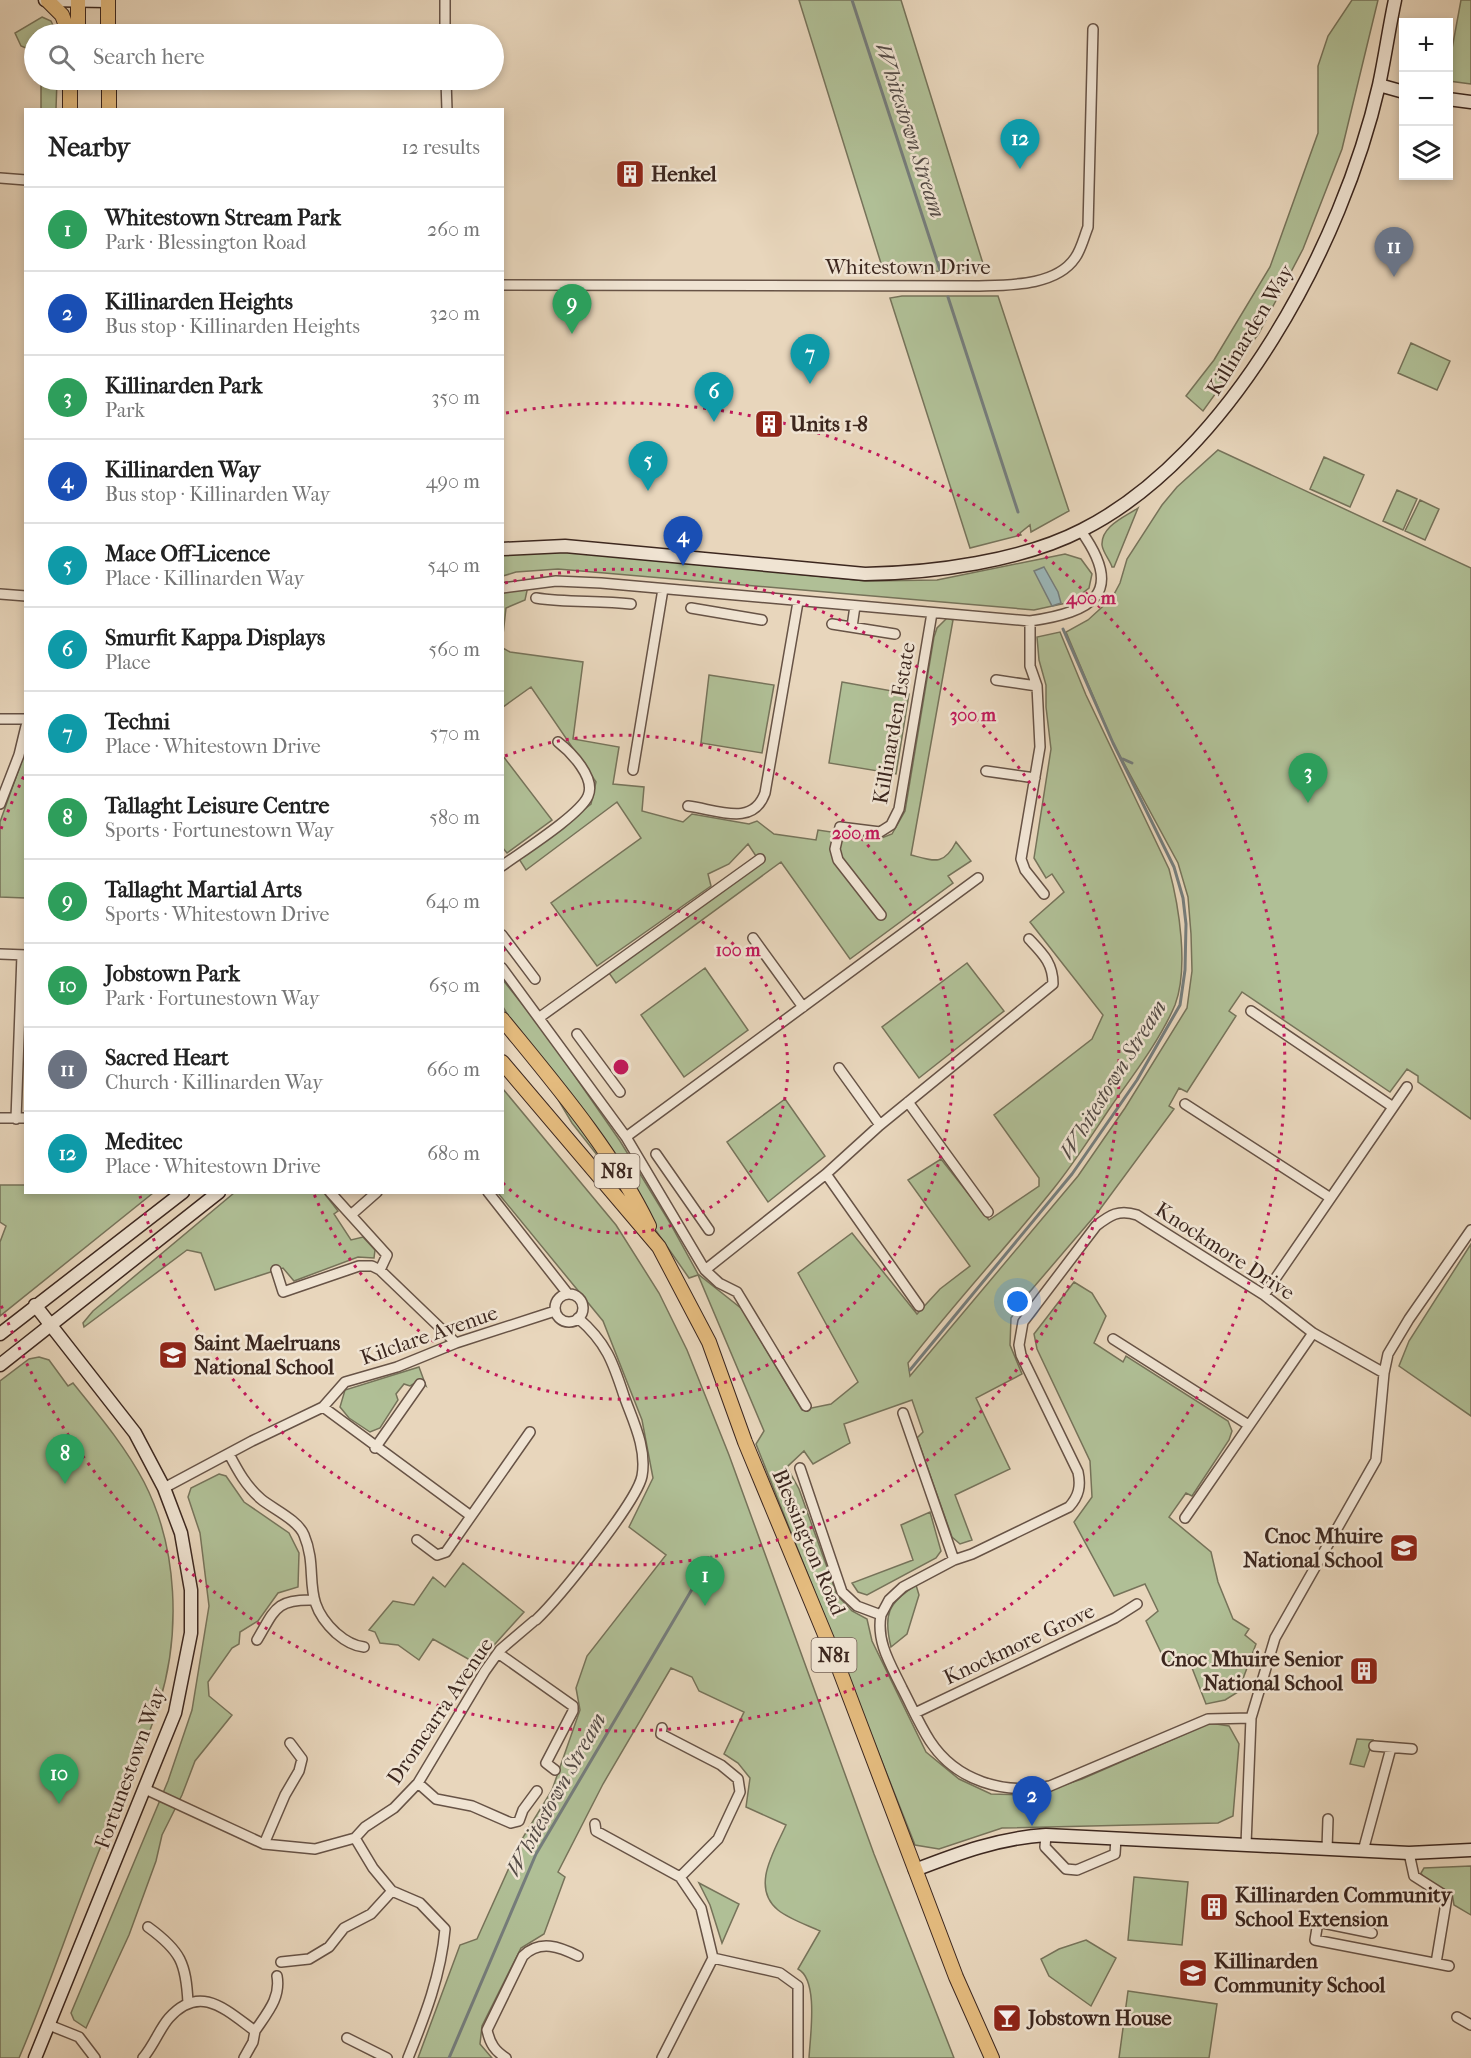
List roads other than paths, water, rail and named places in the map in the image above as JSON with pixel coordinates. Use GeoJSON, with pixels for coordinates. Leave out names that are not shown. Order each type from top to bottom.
{"type":"FeatureCollection","features":[{"type":"Feature","properties":{"kind":"main road"},"geometry":{"type":"LineString","coordinates":[[47,0],[62,15],[65,24]]}},
{"type":"Feature","properties":{"kind":"main road"},"geometry":{"type":"LineString","coordinates":[[78,0],[78,24]]}},
{"type":"Feature","properties":{"kind":"main road"},"geometry":{"type":"LineString","coordinates":[[108,0],[108,24]]}},
{"type":"Feature","properties":{"kind":"main road"},"geometry":{"type":"LineString","coordinates":[[70,90],[70,108]]}},
{"type":"Feature","properties":{"kind":"main road"},"geometry":{"type":"LineString","coordinates":[[78,90],[78,108]]}},
{"type":"Feature","properties":{"kind":"main road"},"geometry":{"type":"LineString","coordinates":[[109,90],[109,108]]}},
{"type":"Feature","properties":{"kind":"main road","name":"Blessington Road"},"geometry":{"type":"LineString","coordinates":[[504,1022],[594,1137],[633,1196],[709,1342],[746,1442],[838,1666],[956,1977],[992,2058]]}},
{"type":"Feature","properties":{"kind":"main road","name":"Blessington Road"},"geometry":{"type":"LineString","coordinates":[[504,1064],[659,1247]]}},
{"type":"Feature","properties":{"kind":"main road"},"geometry":{"type":"LineString","coordinates":[[504,1077],[554,1125]]}},
{"type":"Feature","properties":{"kind":"street"},"geometry":{"type":"LineString","coordinates":[[47,0],[108,0]]}},
{"type":"Feature","properties":{"kind":"street"},"geometry":{"type":"LineString","coordinates":[[445,0],[445,24]]}},
{"type":"Feature","properties":{"kind":"street","name":"Killinarden Way"},"geometry":{"type":"LineString","coordinates":[[504,549],[565,546],[855,573],[905,573],[943,570],[1050,543],[1081,531],[1131,501],[1160,478],[1216,421],[1259,361],[1324,241],[1357,156],[1379,85],[1395,0]]}},
{"type":"Feature","properties":{"kind":"street","name":"Whitestown Drive"},"geometry":{"type":"LineString","coordinates":[[504,285],[979,286],[1020,284],[1063,270],[1076,258],[1088,227],[1093,29]]}},
{"type":"Feature","properties":{"kind":"street"},"geometry":{"type":"LineString","coordinates":[[1379,85],[1399,91]]}},
{"type":"Feature","properties":{"kind":"street"},"geometry":{"type":"LineString","coordinates":[[446,90],[447,108]]}},
{"type":"Feature","properties":{"kind":"street"},"geometry":{"type":"LineString","coordinates":[[1453,100],[1471,102]]}},
{"type":"Feature","properties":{"kind":"street"},"geometry":{"type":"LineString","coordinates":[[0,178],[23,180]]}},
{"type":"Feature","properties":{"kind":"street","name":"Killinarden Estate"},"geometry":{"type":"LineString","coordinates":[[504,588],[530,582],[581,582],[1030,621],[1071,613],[1095,600],[1100,591],[1098,559],[1081,531]]}},
{"type":"Feature","properties":{"kind":"street"},"geometry":{"type":"LineString","coordinates":[[580,601],[581,582]]}},
{"type":"Feature","properties":{"kind":"street"},"geometry":{"type":"LineString","coordinates":[[633,770],[663,588]]}},
{"type":"Feature","properties":{"kind":"street"},"geometry":{"type":"LineString","coordinates":[[0,594],[24,596]]}},
{"type":"Feature","properties":{"kind":"street"},"geometry":{"type":"LineString","coordinates":[[718,612],[720,594]]}},
{"type":"Feature","properties":{"kind":"street"},"geometry":{"type":"LineString","coordinates":[[536,598],[561,602],[596,599],[632,603]]}},
{"type":"Feature","properties":{"kind":"street"},"geometry":{"type":"LineString","coordinates":[[688,806],[746,814],[761,806],[798,602]]}},
{"type":"Feature","properties":{"kind":"street"},"geometry":{"type":"LineString","coordinates":[[852,627],[855,606]]}},
{"type":"Feature","properties":{"kind":"street"},"geometry":{"type":"LineString","coordinates":[[691,608],[762,620]]}},
{"type":"Feature","properties":{"kind":"street","name":"Killinarden Estate"},"geometry":{"type":"LineString","coordinates":[[881,915],[838,860],[835,849],[840,827],[880,832],[891,825],[899,809],[932,613]]}},
{"type":"Feature","properties":{"kind":"street"},"geometry":{"type":"LineString","coordinates":[[1030,621],[1030,666],[1036,686],[1040,747],[1021,859],[1025,870],[1044,894]]}},
{"type":"Feature","properties":{"kind":"street","name":"Killinarden Estate"},"geometry":{"type":"LineString","coordinates":[[832,624],[895,634]]}},
{"type":"Feature","properties":{"kind":"street"},"geometry":{"type":"LineString","coordinates":[[996,680],[1036,686]]}},
{"type":"Feature","properties":{"kind":"street"},"geometry":{"type":"LineString","coordinates":[[0,718],[24,719]]}},
{"type":"Feature","properties":{"kind":"street"},"geometry":{"type":"LineString","coordinates":[[0,804],[19,755],[24,734]]}},
{"type":"Feature","properties":{"kind":"street"},"geometry":{"type":"LineString","coordinates":[[504,865],[556,826],[583,803],[589,794],[588,779],[568,750],[558,742]]}},
{"type":"Feature","properties":{"kind":"street"},"geometry":{"type":"LineString","coordinates":[[986,771],[1035,778]]}},
{"type":"Feature","properties":{"kind":"street"},"geometry":{"type":"LineString","coordinates":[[540,1017],[760,859]]}},
{"type":"Feature","properties":{"kind":"street"},"geometry":{"type":"LineString","coordinates":[[626,1137],[978,878]]}},
{"type":"Feature","properties":{"kind":"street"},"geometry":{"type":"LineString","coordinates":[[753,938],[803,1006]]}},
{"type":"Feature","properties":{"kind":"street"},"geometry":{"type":"LineString","coordinates":[[705,1270],[826,1174],[880,1125],[1053,984],[1051,965],[1029,939]]}},
{"type":"Feature","properties":{"kind":"street"},"geometry":{"type":"LineString","coordinates":[[506,948],[535,979]]}},
{"type":"Feature","properties":{"kind":"street"},"geometry":{"type":"LineString","coordinates":[[0,954],[24,955],[21,1118],[0,1118]]}},
{"type":"Feature","properties":{"kind":"street"},"geometry":{"type":"LineString","coordinates":[[504,971],[626,1137],[705,1270],[719,1283],[737,1292],[806,1406]]}},
{"type":"Feature","properties":{"kind":"street"},"geometry":{"type":"LineString","coordinates":[[1251,1011],[1393,1107]]}},
{"type":"Feature","properties":{"kind":"street"},"geometry":{"type":"LineString","coordinates":[[577,1034],[620,1092]]}},
{"type":"Feature","properties":{"kind":"street"},"geometry":{"type":"LineString","coordinates":[[580,1072],[597,1061]]}},
{"type":"Feature","properties":{"kind":"street"},"geometry":{"type":"LineString","coordinates":[[839,1068],[880,1125]]}},
{"type":"Feature","properties":{"kind":"street"},"geometry":{"type":"LineString","coordinates":[[1264,1295],[1329,1197],[1407,1087]]}},
{"type":"Feature","properties":{"kind":"street"},"geometry":{"type":"LineString","coordinates":[[908,1102],[988,1212]]}},
{"type":"Feature","properties":{"kind":"street"},"geometry":{"type":"LineString","coordinates":[[1185,1104],[1329,1197]]}},
{"type":"Feature","properties":{"kind":"street"},"geometry":{"type":"LineString","coordinates":[[656,1154],[709,1230]]}},
{"type":"Feature","properties":{"kind":"street"},"geometry":{"type":"LineString","coordinates":[[826,1174],[919,1306]]}},
{"type":"Feature","properties":{"kind":"street"},"geometry":{"type":"LineString","coordinates":[[665,1201],[681,1191]]}},
{"type":"Feature","properties":{"kind":"street"},"geometry":{"type":"LineString","coordinates":[[0,1334],[34,1305],[180,1194]]}},
{"type":"Feature","properties":{"kind":"street"},"geometry":{"type":"LineString","coordinates":[[0,1365],[216,1194]]}},
{"type":"Feature","properties":{"kind":"street"},"geometry":{"type":"LineString","coordinates":[[332,1194],[387,1255],[380,1270]]}},
{"type":"Feature","properties":{"kind":"street"},"geometry":{"type":"LineString","coordinates":[[351,1214],[375,1194]]}},
{"type":"Feature","properties":{"kind":"street"},"geometry":{"type":"LineString","coordinates":[[490,1194],[568,1294],[581,1301],[583,1310],[578,1318],[567,1322],[559,1318],[555,1311],[557,1302],[568,1294]]}},
{"type":"Feature","properties":{"kind":"street","name":"Knockmore Drive"},"geometry":{"type":"LineString","coordinates":[[954,1560],[982,1550],[1069,1508],[1076,1500],[1080,1483],[1078,1472],[1018,1344],[1023,1322],[1096,1226],[1109,1216],[1125,1211],[1137,1215],[1264,1295],[1313,1333],[1384,1372]]}},
{"type":"Feature","properties":{"kind":"street"},"geometry":{"type":"LineString","coordinates":[[1246,1845],[1251,1718],[1275,1638],[1376,1460],[1384,1372],[1388,1354],[1409,1319],[1471,1230]]}},
{"type":"Feature","properties":{"kind":"street"},"geometry":{"type":"LineString","coordinates":[[276,1270],[284,1292],[359,1266],[372,1266],[380,1270],[456,1343]]}},
{"type":"Feature","properties":{"kind":"street","name":"Fortunestown Way"},"geometry":{"type":"LineString","coordinates":[[34,1305],[135,1433],[164,1488],[181,1533],[191,1590],[191,1633],[175,1713],[34,2058]]}},
{"type":"Feature","properties":{"kind":"street","name":"Kilclare Avenue"},"geometry":{"type":"LineString","coordinates":[[164,1488],[323,1407],[345,1382],[398,1367],[456,1343],[555,1311]]}},
{"type":"Feature","properties":{"kind":"street","name":"Dromcarra Avenue"},"geometry":{"type":"LineString","coordinates":[[145,1789],[264,1844],[315,1849],[356,1838],[365,1827],[393,1808],[418,1783],[498,1653],[556,1600],[614,1523],[642,1478],[643,1459],[639,1437],[613,1363],[597,1334],[578,1318]]}},
{"type":"Feature","properties":{"kind":"street"},"geometry":{"type":"LineString","coordinates":[[1185,1518],[1247,1424],[1313,1333]]}},
{"type":"Feature","properties":{"kind":"street"},"geometry":{"type":"LineString","coordinates":[[1113,1339],[1247,1424]]}},
{"type":"Feature","properties":{"kind":"street"},"geometry":{"type":"LineString","coordinates":[[375,1448],[420,1384]]}},
{"type":"Feature","properties":{"kind":"street"},"geometry":{"type":"LineString","coordinates":[[323,1407],[375,1448],[471,1516]]}},
{"type":"Feature","properties":{"kind":"street"},"geometry":{"type":"LineString","coordinates":[[903,1413],[954,1560],[895,1593],[881,1615],[879,1630],[886,1655],[929,1740],[955,1768],[995,1786],[1012,1790],[1050,1786],[1208,1719],[1251,1718]]}},
{"type":"Feature","properties":{"kind":"street"},"geometry":{"type":"LineString","coordinates":[[417,1540],[437,1555],[446,1552],[530,1432]]}},
{"type":"Feature","properties":{"kind":"street"},"geometry":{"type":"LineString","coordinates":[[229,1454],[246,1484],[303,1531],[309,1548],[313,1600],[323,1621],[356,1646],[364,1647]]}},
{"type":"Feature","properties":{"kind":"street"},"geometry":{"type":"LineString","coordinates":[[800,1468],[843,1592],[857,1606],[881,1615]]}},
{"type":"Feature","properties":{"kind":"street"},"geometry":{"type":"LineString","coordinates":[[257,1640],[281,1604],[291,1599],[313,1600]]}},
{"type":"Feature","properties":{"kind":"street","name":"Knockmore Grove"},"geometry":{"type":"LineString","coordinates":[[915,1713],[1115,1618],[1137,1604]]}},
{"type":"Feature","properties":{"kind":"street"},"geometry":{"type":"LineString","coordinates":[[498,1653],[573,1706],[573,1711],[546,1763],[555,1770]]}},
{"type":"Feature","properties":{"kind":"street"},"geometry":{"type":"LineString","coordinates":[[662,1728],[661,1734],[721,1765],[738,1779],[740,1792],[717,1839],[680,1877]]}},
{"type":"Feature","properties":{"kind":"street"},"geometry":{"type":"LineString","coordinates":[[264,1844],[285,1795],[299,1771],[302,1759],[291,1743]]}},
{"type":"Feature","properties":{"kind":"street"},"geometry":{"type":"LineString","coordinates":[[1374,1746],[1412,1749]]}},
{"type":"Feature","properties":{"kind":"street"},"geometry":{"type":"LineString","coordinates":[[1363,1851],[1391,1748]]}},
{"type":"Feature","properties":{"kind":"street"},"geometry":{"type":"LineString","coordinates":[[418,1783],[435,1799],[472,1806],[511,1823],[519,1821],[523,1810],[537,1791]]}},
{"type":"Feature","properties":{"kind":"street"},"geometry":{"type":"LineString","coordinates":[[1326,1849],[1328,1819]]}},
{"type":"Feature","properties":{"kind":"street"},"geometry":{"type":"LineString","coordinates":[[595,1824],[596,1831],[680,1877],[701,1908],[713,1958],[662,2058]]}},
{"type":"Feature","properties":{"kind":"street"},"geometry":{"type":"LineString","coordinates":[[1046,1835],[1045,1847],[1066,1869],[1077,1870],[1115,1854],[1116,1838]]}},
{"type":"Feature","properties":{"kind":"street"},"geometry":{"type":"LineString","coordinates":[[915,1870],[986,1843],[1015,1837],[1046,1835],[1409,1853],[1471,1850]]}},
{"type":"Feature","properties":{"kind":"street"},"geometry":{"type":"LineString","coordinates":[[356,1838],[373,1868],[392,1891],[420,1903],[445,1929],[441,1967],[425,2017],[408,2058]]}},
{"type":"Feature","properties":{"kind":"street"},"geometry":{"type":"LineString","coordinates":[[1409,1853],[1414,1876],[1447,1897],[1436,1963]]}},
{"type":"Feature","properties":{"kind":"street"},"geometry":{"type":"LineString","coordinates":[[281,1962],[309,1959],[329,1947],[345,1928],[354,1921],[371,1914],[392,1891]]}},
{"type":"Feature","properties":{"kind":"street"},"geometry":{"type":"LineString","coordinates":[[1372,1933],[1318,1922],[1315,1940],[1449,1966]]}},
{"type":"Feature","properties":{"kind":"street"},"geometry":{"type":"LineString","coordinates":[[148,1927],[179,1953],[187,1973],[188,2003]]}},
{"type":"Feature","properties":{"kind":"street"},"geometry":{"type":"LineString","coordinates":[[506,2058],[489,2042],[487,2030],[523,1956],[530,1949],[549,1946],[578,1956]]}},
{"type":"Feature","properties":{"kind":"street"},"geometry":{"type":"LineString","coordinates":[[713,1958],[780,1973],[798,1986],[798,2058]]}},
{"type":"Feature","properties":{"kind":"street"},"geometry":{"type":"LineString","coordinates":[[244,2058],[254,2042],[255,2031],[275,2001],[279,1987],[277,1976]]}},
{"type":"Feature","properties":{"kind":"street"},"geometry":{"type":"LineString","coordinates":[[143,2058],[156,2044],[168,2019],[188,2003],[202,2000],[219,2005],[255,2031]]}},
{"type":"Feature","properties":{"kind":"street"},"geometry":{"type":"LineString","coordinates":[[1457,2017],[1471,2025]]}},
{"type":"Feature","properties":{"kind":"street"},"geometry":{"type":"LineString","coordinates":[[49,2025],[79,2037],[95,2058]]}},
{"type":"Feature","properties":{"kind":"street"},"geometry":{"type":"LineString","coordinates":[[347,2038],[387,2058]]}},
{"type":"Feature","properties":{"kind":"water"},"geometry":{"type":"Polygon","coordinates":[[[1044,567],[1058,592],[1061,603],[1052,606],[1034,571],[1044,567]]]}},
{"type":"Feature","properties":{"kind":"waterway","name":"Whitestown Stream"},"geometry":{"type":"LineString","coordinates":[[852,0],[940,270]]}},
{"type":"Feature","properties":{"kind":"waterway","name":"Whitestown Stream"},"geometry":{"type":"LineString","coordinates":[[948,297],[1018,512]]}},
{"type":"Feature","properties":{"kind":"waterway","name":"Whitestown Stream"},"geometry":{"type":"LineString","coordinates":[[910,1370],[1072,1174],[1137,1080],[1180,1005],[1185,970],[1186,924],[1183,898],[1174,867],[1113,743],[1063,629]]}},
{"type":"Feature","properties":{"kind":"waterway"},"geometry":{"type":"LineString","coordinates":[[1123,759],[1132,763]]}},
{"type":"Feature","properties":{"kind":"waterway","name":"Whitestown Stream"},"geometry":{"type":"LineString","coordinates":[[449,2058],[536,1854],[711,1557]]}},
{"type":"Feature","properties":{"kind":"place","name":"Meditec"},"geometry":{"type":"Point","coordinates":[1020,169]}},
{"type":"Feature","properties":{"kind":"place","name":"Henkel"},"geometry":{"type":"Point","coordinates":[630,174]}},
{"type":"Feature","properties":{"kind":"place","name":"Sacred Heart"},"geometry":{"type":"Point","coordinates":[1394,277]}},
{"type":"Feature","properties":{"kind":"place","name":"Tallaght Martial Arts"},"geometry":{"type":"Point","coordinates":[572,334]}},
{"type":"Feature","properties":{"kind":"place","name":"Techni"},"geometry":{"type":"Point","coordinates":[810,384]}},
{"type":"Feature","properties":{"kind":"place","name":"Smurfit Kappa Displays"},"geometry":{"type":"Point","coordinates":[714,422]}},
{"type":"Feature","properties":{"kind":"place","name":"Units 1-8"},"geometry":{"type":"Point","coordinates":[769,424]}},
{"type":"Feature","properties":{"kind":"place","name":"Mace Off-Licence"},"geometry":{"type":"Point","coordinates":[648,491]}},
{"type":"Feature","properties":{"kind":"place","name":"Killinarden Way"},"geometry":{"type":"Point","coordinates":[683,566]}},
{"type":"Feature","properties":{"kind":"place","name":"Killinarden Park"},"geometry":{"type":"Point","coordinates":[1308,803]}},
{"type":"Feature","properties":{"kind":"place","name":"Saint Maelruans National School"},"geometry":{"type":"Point","coordinates":[173,1355]}},
{"type":"Feature","properties":{"kind":"place","name":"Tallaght Leisure Centre"},"geometry":{"type":"Point","coordinates":[65,1484]}},
{"type":"Feature","properties":{"kind":"place","name":"Cnoc Mhuire National School"},"geometry":{"type":"Point","coordinates":[1404,1548]}},
{"type":"Feature","properties":{"kind":"place","name":"Whitestown Stream Park"},"geometry":{"type":"Point","coordinates":[705,1606]}},
{"type":"Feature","properties":{"kind":"place","name":"Cnoc Mhuire Senior National School"},"geometry":{"type":"Point","coordinates":[1364,1671]}},
{"type":"Feature","properties":{"kind":"place","name":"Jobstown Park"},"geometry":{"type":"Point","coordinates":[59,1804]}},
{"type":"Feature","properties":{"kind":"place","name":"Killinarden Heights"},"geometry":{"type":"Point","coordinates":[1032,1826]}},
{"type":"Feature","properties":{"kind":"place","name":"Killinarden Community School Extension"},"geometry":{"type":"Point","coordinates":[1214,1907]}},
{"type":"Feature","properties":{"kind":"place","name":"Killinarden Community School"},"geometry":{"type":"Point","coordinates":[1193,1973]}},
{"type":"Feature","properties":{"kind":"place","name":"Jobstown House"},"geometry":{"type":"Point","coordinates":[1007,2018]}}]}
